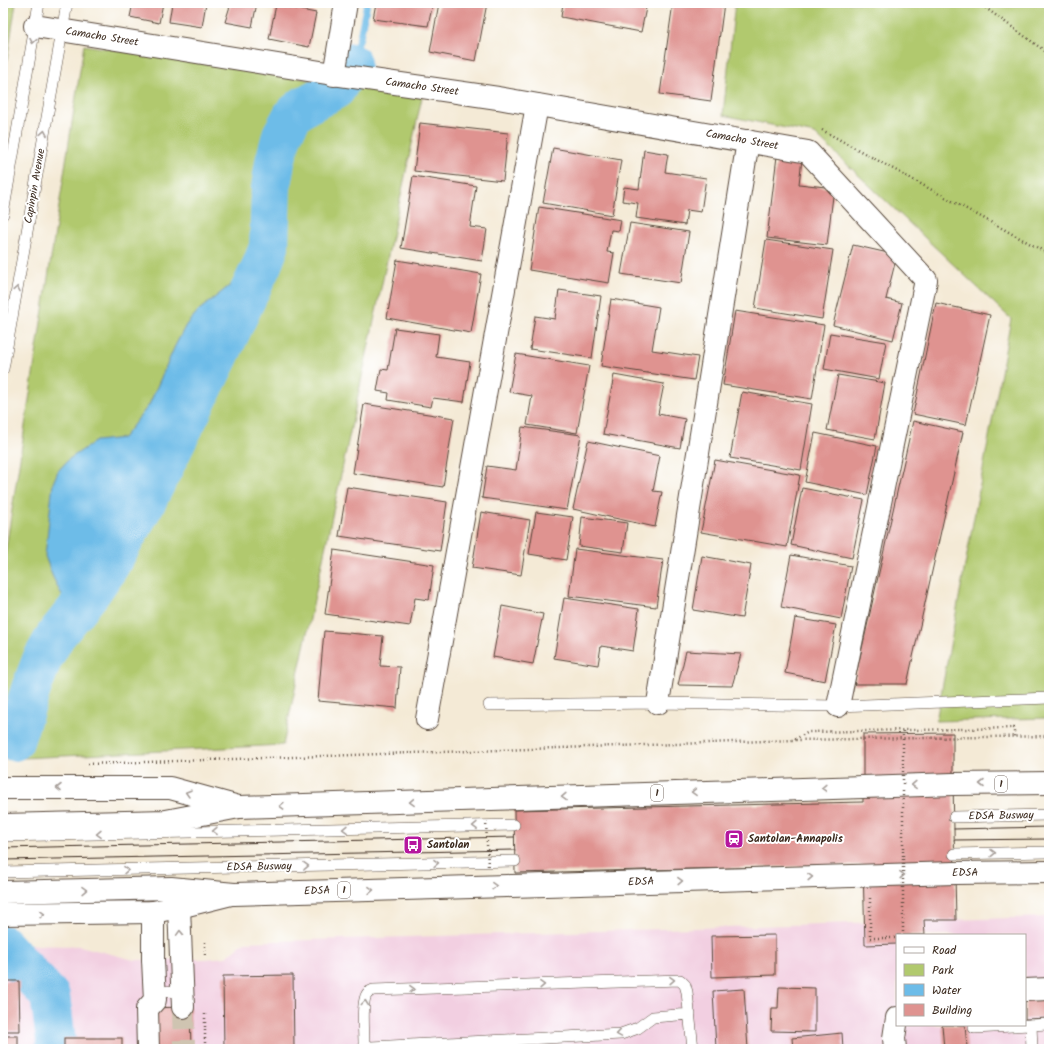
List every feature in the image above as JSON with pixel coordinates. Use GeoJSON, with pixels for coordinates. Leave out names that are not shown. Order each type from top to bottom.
{"type":"FeatureCollection","features":[{"type":"Feature","properties":{"kind":"main road"},"geometry":{"type":"LineString","coordinates":[[343,76],[346,3]]}},
{"type":"Feature","properties":{"kind":"main road","name":"Camacho Street"},"geometry":{"type":"LineString","coordinates":[[35,26],[343,76],[498,98],[808,152],[926,280],[838,706]]}},
{"type":"Feature","properties":{"kind":"main road"},"geometry":{"type":"LineString","coordinates":[[427,719],[537,105]]}},
{"type":"Feature","properties":{"kind":"main road"},"geometry":{"type":"LineString","coordinates":[[658,703],[748,141]]}},
{"type":"Feature","properties":{"kind":"main road","name":"1"},"geometry":{"type":"LineString","coordinates":[[3,825],[166,827],[239,808],[855,787],[1049,783]]}},
{"type":"Feature","properties":{"kind":"main road","name":"1"},"geometry":{"type":"LineString","coordinates":[[3,788],[170,788],[239,808]]}},
{"type":"Feature","properties":{"kind":"main road","name":"EDSA"},"geometry":{"type":"LineString","coordinates":[[3,892],[173,888],[234,894],[955,873],[1049,872]]}},
{"type":"Feature","properties":{"kind":"main road"},"geometry":{"type":"LineString","coordinates":[[173,888],[182,999]]}},
{"type":"Feature","properties":{"kind":"main road","name":"EDSA"},"geometry":{"type":"LineString","coordinates":[[3,914],[153,912],[173,888]]}},
{"type":"Feature","properties":{"kind":"main road"},"geometry":{"type":"LineString","coordinates":[[148,1049],[147,1009],[154,1000],[153,912]]}},
{"type":"Feature","properties":{"kind":"main road"},"geometry":{"type":"LineString","coordinates":[[1026,990],[1049,989]]}},
{"type":"Feature","properties":{"kind":"main road"},"geometry":{"type":"LineString","coordinates":[[895,1049],[894,1038],[896,1025]]}},
{"type":"Feature","properties":{"kind":"lane"},"geometry":{"type":"LineString","coordinates":[[3,214],[39,3]]}},
{"type":"Feature","properties":{"kind":"lane","name":"Capinpin Avenue"},"geometry":{"type":"LineString","coordinates":[[3,369],[67,3]]}},
{"type":"Feature","properties":{"kind":"lane"},"geometry":{"type":"LineString","coordinates":[[489,705],[658,703],[838,706],[1049,698]]}},
{"type":"Feature","properties":{"kind":"lane","name":"EDSA Busway"},"geometry":{"type":"LineString","coordinates":[[954,817],[1049,815]]}},
{"type":"Feature","properties":{"kind":"lane"},"geometry":{"type":"LineString","coordinates":[[3,836],[166,827],[514,825]]}},
{"type":"Feature","properties":{"kind":"lane"},"geometry":{"type":"LineString","coordinates":[[954,854],[1049,852]]}},
{"type":"Feature","properties":{"kind":"lane","name":"EDSA Busway"},"geometry":{"type":"LineString","coordinates":[[3,872],[173,888],[515,862]]}},
{"type":"Feature","properties":{"kind":"lane"},"geometry":{"type":"LineString","coordinates":[[690,1014],[653,1017],[638,1028],[621,1034],[371,1047],[364,1043],[365,998],[367,993],[374,990],[680,980],[685,985],[690,1014],[693,1049]]}},
{"type":"Feature","properties":{"kind":"lane"},"geometry":{"type":"LineString","coordinates":[[154,1000],[182,999]]}},
{"type":"Feature","properties":{"kind":"lane"},"geometry":{"type":"LineString","coordinates":[[1026,1025],[1049,1024]]}},
{"type":"Feature","properties":{"kind":"lane"},"geometry":{"type":"LineString","coordinates":[[1031,1025],[1032,1049]]}},
{"type":"Feature","properties":{"kind":"lane"},"geometry":{"type":"LineString","coordinates":[[974,1028],[1012,1026]]}},
{"type":"Feature","properties":{"kind":"path"},"geometry":{"type":"LineString","coordinates":[[979,3],[1049,54]]}},
{"type":"Feature","properties":{"kind":"path"},"geometry":{"type":"LineString","coordinates":[[822,130],[1049,254]]}},
{"type":"Feature","properties":{"kind":"path"},"geometry":{"type":"LineString","coordinates":[[794,740],[809,732],[1014,728],[1014,737]]}},
{"type":"Feature","properties":{"kind":"path"},"geometry":{"type":"LineString","coordinates":[[903,731],[903,934]]}},
{"type":"Feature","properties":{"kind":"path"},"geometry":{"type":"LineString","coordinates":[[83,764],[794,740],[1049,736]]}},
{"type":"Feature","properties":{"kind":"path"},"geometry":{"type":"LineString","coordinates":[[486,821],[488,867]]}},
{"type":"Feature","properties":{"kind":"path"},"geometry":{"type":"LineString","coordinates":[[870,876],[870,938],[896,938]]}},
{"type":"Feature","properties":{"kind":"path"},"geometry":{"type":"LineString","coordinates":[[205,939],[205,959]]}},
{"type":"Feature","properties":{"kind":"shaded area"},"geometry":{"type":"Polygon","coordinates":[[[1049,917],[1049,1049],[3,1049],[3,945],[80,946],[134,960],[205,959],[226,957],[245,942],[1049,917]]]}},
{"type":"Feature","properties":{"kind":"green space"},"geometry":{"type":"Polygon","coordinates":[[[3,3],[16,3],[3,86],[3,3]]]}},
{"type":"Feature","properties":{"kind":"green space"},"geometry":{"type":"Polygon","coordinates":[[[735,3],[1049,3],[1049,718],[936,721],[1011,319],[815,134],[723,115],[735,3]]]}},
{"type":"Feature","properties":{"kind":"green space"},"geometry":{"type":"Polygon","coordinates":[[[84,45],[422,97],[283,745],[3,759],[3,568],[84,45]]]}},
{"type":"Feature","properties":{"kind":"water"},"geometry":{"type":"Polygon","coordinates":[[[254,270],[196,391],[140,501],[100,571],[78,600],[67,603],[52,575],[45,556],[53,483],[58,471],[69,459],[96,441],[123,438],[149,405],[186,325],[199,310],[238,279],[254,270]]]}},
{"type":"Feature","properties":{"kind":"building"},"geometry":{"type":"Polygon","coordinates":[[[133,3],[163,3],[159,23],[130,17],[133,3]]]}},
{"type":"Feature","properties":{"kind":"building"},"geometry":{"type":"Polygon","coordinates":[[[172,3],[206,3],[202,27],[169,22],[172,3]]]}},
{"type":"Feature","properties":{"kind":"building"},"geometry":{"type":"Polygon","coordinates":[[[231,3],[257,3],[252,27],[225,22],[231,3]]]}},
{"type":"Feature","properties":{"kind":"building"},"geometry":{"type":"Polygon","coordinates":[[[376,3],[433,3],[428,26],[373,19],[376,3]]]}},
{"type":"Feature","properties":{"kind":"building"},"geometry":{"type":"Polygon","coordinates":[[[439,3],[487,3],[476,61],[430,52],[439,3]]]}},
{"type":"Feature","properties":{"kind":"building"},"geometry":{"type":"Polygon","coordinates":[[[563,3],[647,3],[641,32],[561,17],[563,3]]]}},
{"type":"Feature","properties":{"kind":"building"},"geometry":{"type":"Polygon","coordinates":[[[673,3],[724,3],[711,101],[660,94],[673,3]]]}},
{"type":"Feature","properties":{"kind":"building"},"geometry":{"type":"Polygon","coordinates":[[[276,5],[316,13],[309,47],[269,39],[276,5]]]}},
{"type":"Feature","properties":{"kind":"building"},"geometry":{"type":"Polygon","coordinates":[[[420,123],[508,133],[503,181],[414,171],[420,123]]]}},
{"type":"Feature","properties":{"kind":"building"},"geometry":{"type":"Polygon","coordinates":[[[553,148],[621,160],[612,215],[543,203],[553,148]]]}},
{"type":"Feature","properties":{"kind":"building"},"geometry":{"type":"Polygon","coordinates":[[[644,150],[668,154],[665,172],[706,178],[701,212],[687,210],[685,225],[636,218],[638,203],[622,201],[624,187],[639,189],[644,150]]]}},
{"type":"Feature","properties":{"kind":"building"},"geometry":{"type":"Polygon","coordinates":[[[777,156],[802,159],[799,184],[834,188],[827,245],[767,238],[777,156]]]}},
{"type":"Feature","properties":{"kind":"building"},"geometry":{"type":"Polygon","coordinates":[[[413,176],[476,186],[470,227],[487,229],[482,261],[401,248],[413,176]]]}},
{"type":"Feature","properties":{"kind":"building"},"geometry":{"type":"Polygon","coordinates":[[[539,207],[621,220],[619,231],[611,230],[607,252],[614,253],[609,283],[529,270],[539,207]]]}},
{"type":"Feature","properties":{"kind":"building"},"geometry":{"type":"Polygon","coordinates":[[[630,223],[689,232],[681,283],[621,274],[630,223]]]}},
{"type":"Feature","properties":{"kind":"building"},"geometry":{"type":"Polygon","coordinates":[[[766,240],[833,250],[822,319],[755,308],[766,240]]]}},
{"type":"Feature","properties":{"kind":"building"},"geometry":{"type":"Polygon","coordinates":[[[853,245],[897,255],[886,299],[902,303],[893,340],[833,325],[853,245]]]}},
{"type":"Feature","properties":{"kind":"building"},"geometry":{"type":"Polygon","coordinates":[[[397,260],[481,274],[471,333],[387,318],[397,260]]]}},
{"type":"Feature","properties":{"kind":"building"},"geometry":{"type":"Polygon","coordinates":[[[559,290],[601,296],[592,358],[530,349],[535,316],[555,319],[559,290]]]}},
{"type":"Feature","properties":{"kind":"building"},"geometry":{"type":"Polygon","coordinates":[[[611,299],[659,307],[652,350],[698,357],[694,380],[601,366],[611,299]]]}},
{"type":"Feature","properties":{"kind":"building"},"geometry":{"type":"Polygon","coordinates":[[[936,303],[990,315],[966,425],[913,414],[936,303]]]}},
{"type":"Feature","properties":{"kind":"building"},"geometry":{"type":"Polygon","coordinates":[[[735,311],[824,325],[812,399],[723,385],[735,311]]]}},
{"type":"Feature","properties":{"kind":"building"},"geometry":{"type":"Polygon","coordinates":[[[395,328],[439,334],[436,357],[470,362],[464,402],[433,398],[431,407],[388,400],[389,393],[377,391],[381,369],[388,370],[395,328]]]}},
{"type":"Feature","properties":{"kind":"building"},"geometry":{"type":"Polygon","coordinates":[[[830,333],[886,342],[879,379],[824,369],[830,333]]]}},
{"type":"Feature","properties":{"kind":"building"},"geometry":{"type":"Polygon","coordinates":[[[516,354],[589,366],[577,433],[527,425],[532,396],[509,392],[516,354]]]}},
{"type":"Feature","properties":{"kind":"building"},"geometry":{"type":"Polygon","coordinates":[[[614,375],[664,384],[658,414],[685,419],[680,448],[603,434],[614,375]]]}},
{"type":"Feature","properties":{"kind":"building"},"geometry":{"type":"Polygon","coordinates":[[[838,375],[885,383],[875,439],[827,430],[838,375]]]}},
{"type":"Feature","properties":{"kind":"building"},"geometry":{"type":"Polygon","coordinates":[[[742,392],[812,404],[801,470],[730,458],[742,392]]]}},
{"type":"Feature","properties":{"kind":"building"},"geometry":{"type":"Polygon","coordinates":[[[364,404],[454,418],[443,487],[353,473],[364,404]]]}},
{"type":"Feature","properties":{"kind":"building"},"geometry":{"type":"Polygon","coordinates":[[[913,421],[963,432],[907,684],[854,684],[913,421]]]}},
{"type":"Feature","properties":{"kind":"building"},"geometry":{"type":"Polygon","coordinates":[[[522,427],[581,435],[567,510],[482,498],[487,466],[516,470],[522,427]]]}},
{"type":"Feature","properties":{"kind":"building"},"geometry":{"type":"Polygon","coordinates":[[[815,433],[877,446],[867,495],[805,482],[815,433]]]}},
{"type":"Feature","properties":{"kind":"building"},"geometry":{"type":"Polygon","coordinates":[[[588,441],[660,456],[653,491],[662,492],[655,527],[573,509],[588,441]]]}},
{"type":"Feature","properties":{"kind":"building"},"geometry":{"type":"Polygon","coordinates":[[[715,460],[800,475],[787,547],[701,532],[715,460]]]}},
{"type":"Feature","properties":{"kind":"building"},"geometry":{"type":"Polygon","coordinates":[[[347,487],[447,502],[440,551],[339,536],[347,487]]]}},
{"type":"Feature","properties":{"kind":"building"},"geometry":{"type":"Polygon","coordinates":[[[802,488],[864,500],[852,558],[791,545],[802,488]]]}},
{"type":"Feature","properties":{"kind":"building"},"geometry":{"type":"Polygon","coordinates":[[[481,512],[530,520],[521,575],[472,568],[481,512]]]}},
{"type":"Feature","properties":{"kind":"building"},"geometry":{"type":"Polygon","coordinates":[[[536,512],[573,517],[566,560],[529,554],[536,512]]]}},
{"type":"Feature","properties":{"kind":"building"},"geometry":{"type":"Polygon","coordinates":[[[582,517],[627,523],[623,552],[579,546],[582,517]]]}},
{"type":"Feature","properties":{"kind":"building"},"geometry":{"type":"Polygon","coordinates":[[[575,549],[663,560],[656,607],[569,596],[575,549]]]}},
{"type":"Feature","properties":{"kind":"building"},"geometry":{"type":"Polygon","coordinates":[[[334,550],[434,565],[429,600],[415,598],[410,626],[325,614],[334,550]]]}},
{"type":"Feature","properties":{"kind":"building"},"geometry":{"type":"Polygon","coordinates":[[[791,555],[851,566],[841,619],[781,607],[791,555]]]}},
{"type":"Feature","properties":{"kind":"building"},"geometry":{"type":"Polygon","coordinates":[[[702,556],[751,565],[742,618],[693,610],[702,556]]]}},
{"type":"Feature","properties":{"kind":"building"},"geometry":{"type":"Polygon","coordinates":[[[564,598],[639,609],[633,651],[601,646],[598,665],[554,658],[564,598]]]}},
{"type":"Feature","properties":{"kind":"building"},"geometry":{"type":"Polygon","coordinates":[[[502,606],[543,614],[533,664],[493,657],[502,606]]]}},
{"type":"Feature","properties":{"kind":"building"},"geometry":{"type":"Polygon","coordinates":[[[795,618],[836,625],[825,681],[785,673],[795,618]]]}},
{"type":"Feature","properties":{"kind":"building"},"geometry":{"type":"Polygon","coordinates":[[[324,631],[383,636],[380,666],[400,667],[397,708],[318,701],[324,631]]]}},
{"type":"Feature","properties":{"kind":"building"},"geometry":{"type":"Polygon","coordinates":[[[686,651],[741,654],[732,686],[678,685],[686,651]]]}},
{"type":"Feature","properties":{"kind":"building","name":"Santolan-Annapolis"},"geometry":{"type":"Polygon","coordinates":[[[953,733],[956,920],[924,920],[925,934],[896,934],[896,944],[865,945],[863,865],[515,873],[514,810],[863,802],[863,734],[953,733]]]}},
{"type":"Feature","properties":{"kind":"building"},"geometry":{"type":"Polygon","coordinates":[[[775,935],[775,975],[712,977],[711,936],[775,935]]]}},
{"type":"Feature","properties":{"kind":"building"},"geometry":{"type":"Polygon","coordinates":[[[293,975],[294,1049],[224,1049],[223,976],[293,975]]]}},
{"type":"Feature","properties":{"kind":"building"},"geometry":{"type":"Polygon","coordinates":[[[3,981],[19,981],[20,1031],[3,1031],[3,981]]]}},
{"type":"Feature","properties":{"kind":"building"},"geometry":{"type":"Polygon","coordinates":[[[779,987],[815,988],[815,1032],[771,1031],[772,1008],[778,1008],[779,987]]]}},
{"type":"Feature","properties":{"kind":"building"},"geometry":{"type":"Polygon","coordinates":[[[744,989],[748,1049],[716,1049],[713,991],[744,989]]]}},
{"type":"Feature","properties":{"kind":"building"},"geometry":{"type":"Polygon","coordinates":[[[1049,992],[1049,1018],[1026,1019],[1026,994],[1049,992]]]}},
{"type":"Feature","properties":{"kind":"building"},"geometry":{"type":"Polygon","coordinates":[[[190,1007],[191,1049],[151,1049],[150,1008],[190,1007]]]}},
{"type":"Feature","properties":{"kind":"building"},"geometry":{"type":"Polygon","coordinates":[[[942,1026],[965,1026],[967,1047],[944,1049],[942,1026]]]}},
{"type":"Feature","properties":{"kind":"building"},"geometry":{"type":"Polygon","coordinates":[[[842,1033],[843,1049],[793,1049],[792,1038],[842,1033]]]}},
{"type":"Feature","properties":{"kind":"building"},"geometry":{"type":"Polygon","coordinates":[[[3,1036],[18,1036],[18,1049],[3,1049],[3,1036]]]}},
{"type":"Feature","properties":{"kind":"building"},"geometry":{"type":"Polygon","coordinates":[[[64,1038],[122,1038],[122,1049],[64,1049],[64,1038]]]}},
{"type":"Feature","properties":{"kind":"waterway"},"geometry":{"type":"LineString","coordinates":[[351,63],[360,37],[367,3]]}},
{"type":"Feature","properties":{"kind":"waterway"},"geometry":{"type":"LineString","coordinates":[[14,741],[42,660],[56,635],[91,592],[109,566],[148,498],[219,356],[262,265],[269,247],[271,188],[275,162],[282,135],[293,115],[304,106],[336,89],[351,63]]}},
{"type":"Feature","properties":{"kind":"waterway"},"geometry":{"type":"LineString","coordinates":[[3,945],[50,996],[56,1041],[55,1049]]}},
{"type":"Feature","properties":{"kind":"tunnel"},"geometry":{"type":"LineString","coordinates":[[183,1007],[184,1049]]}},
{"type":"Feature","properties":{"kind":"tram line"},"geometry":{"type":"LineString","coordinates":[[954,829],[1049,827]]}},
{"type":"Feature","properties":{"kind":"tram line"},"geometry":{"type":"LineString","coordinates":[[3,848],[514,837]]}},
{"type":"Feature","properties":{"kind":"tram line"},"geometry":{"type":"LineString","coordinates":[[954,840],[1049,839]]}},
{"type":"Feature","properties":{"kind":"tram line"},"geometry":{"type":"LineString","coordinates":[[3,860],[515,850]]}},
{"type":"Feature","properties":{"kind":"place","name":"Santolan-Annapolis"},"geometry":{"type":"Point","coordinates":[734,839]}},
{"type":"Feature","properties":{"kind":"place","name":"Santolan"},"geometry":{"type":"Point","coordinates":[413,845]}}]}
